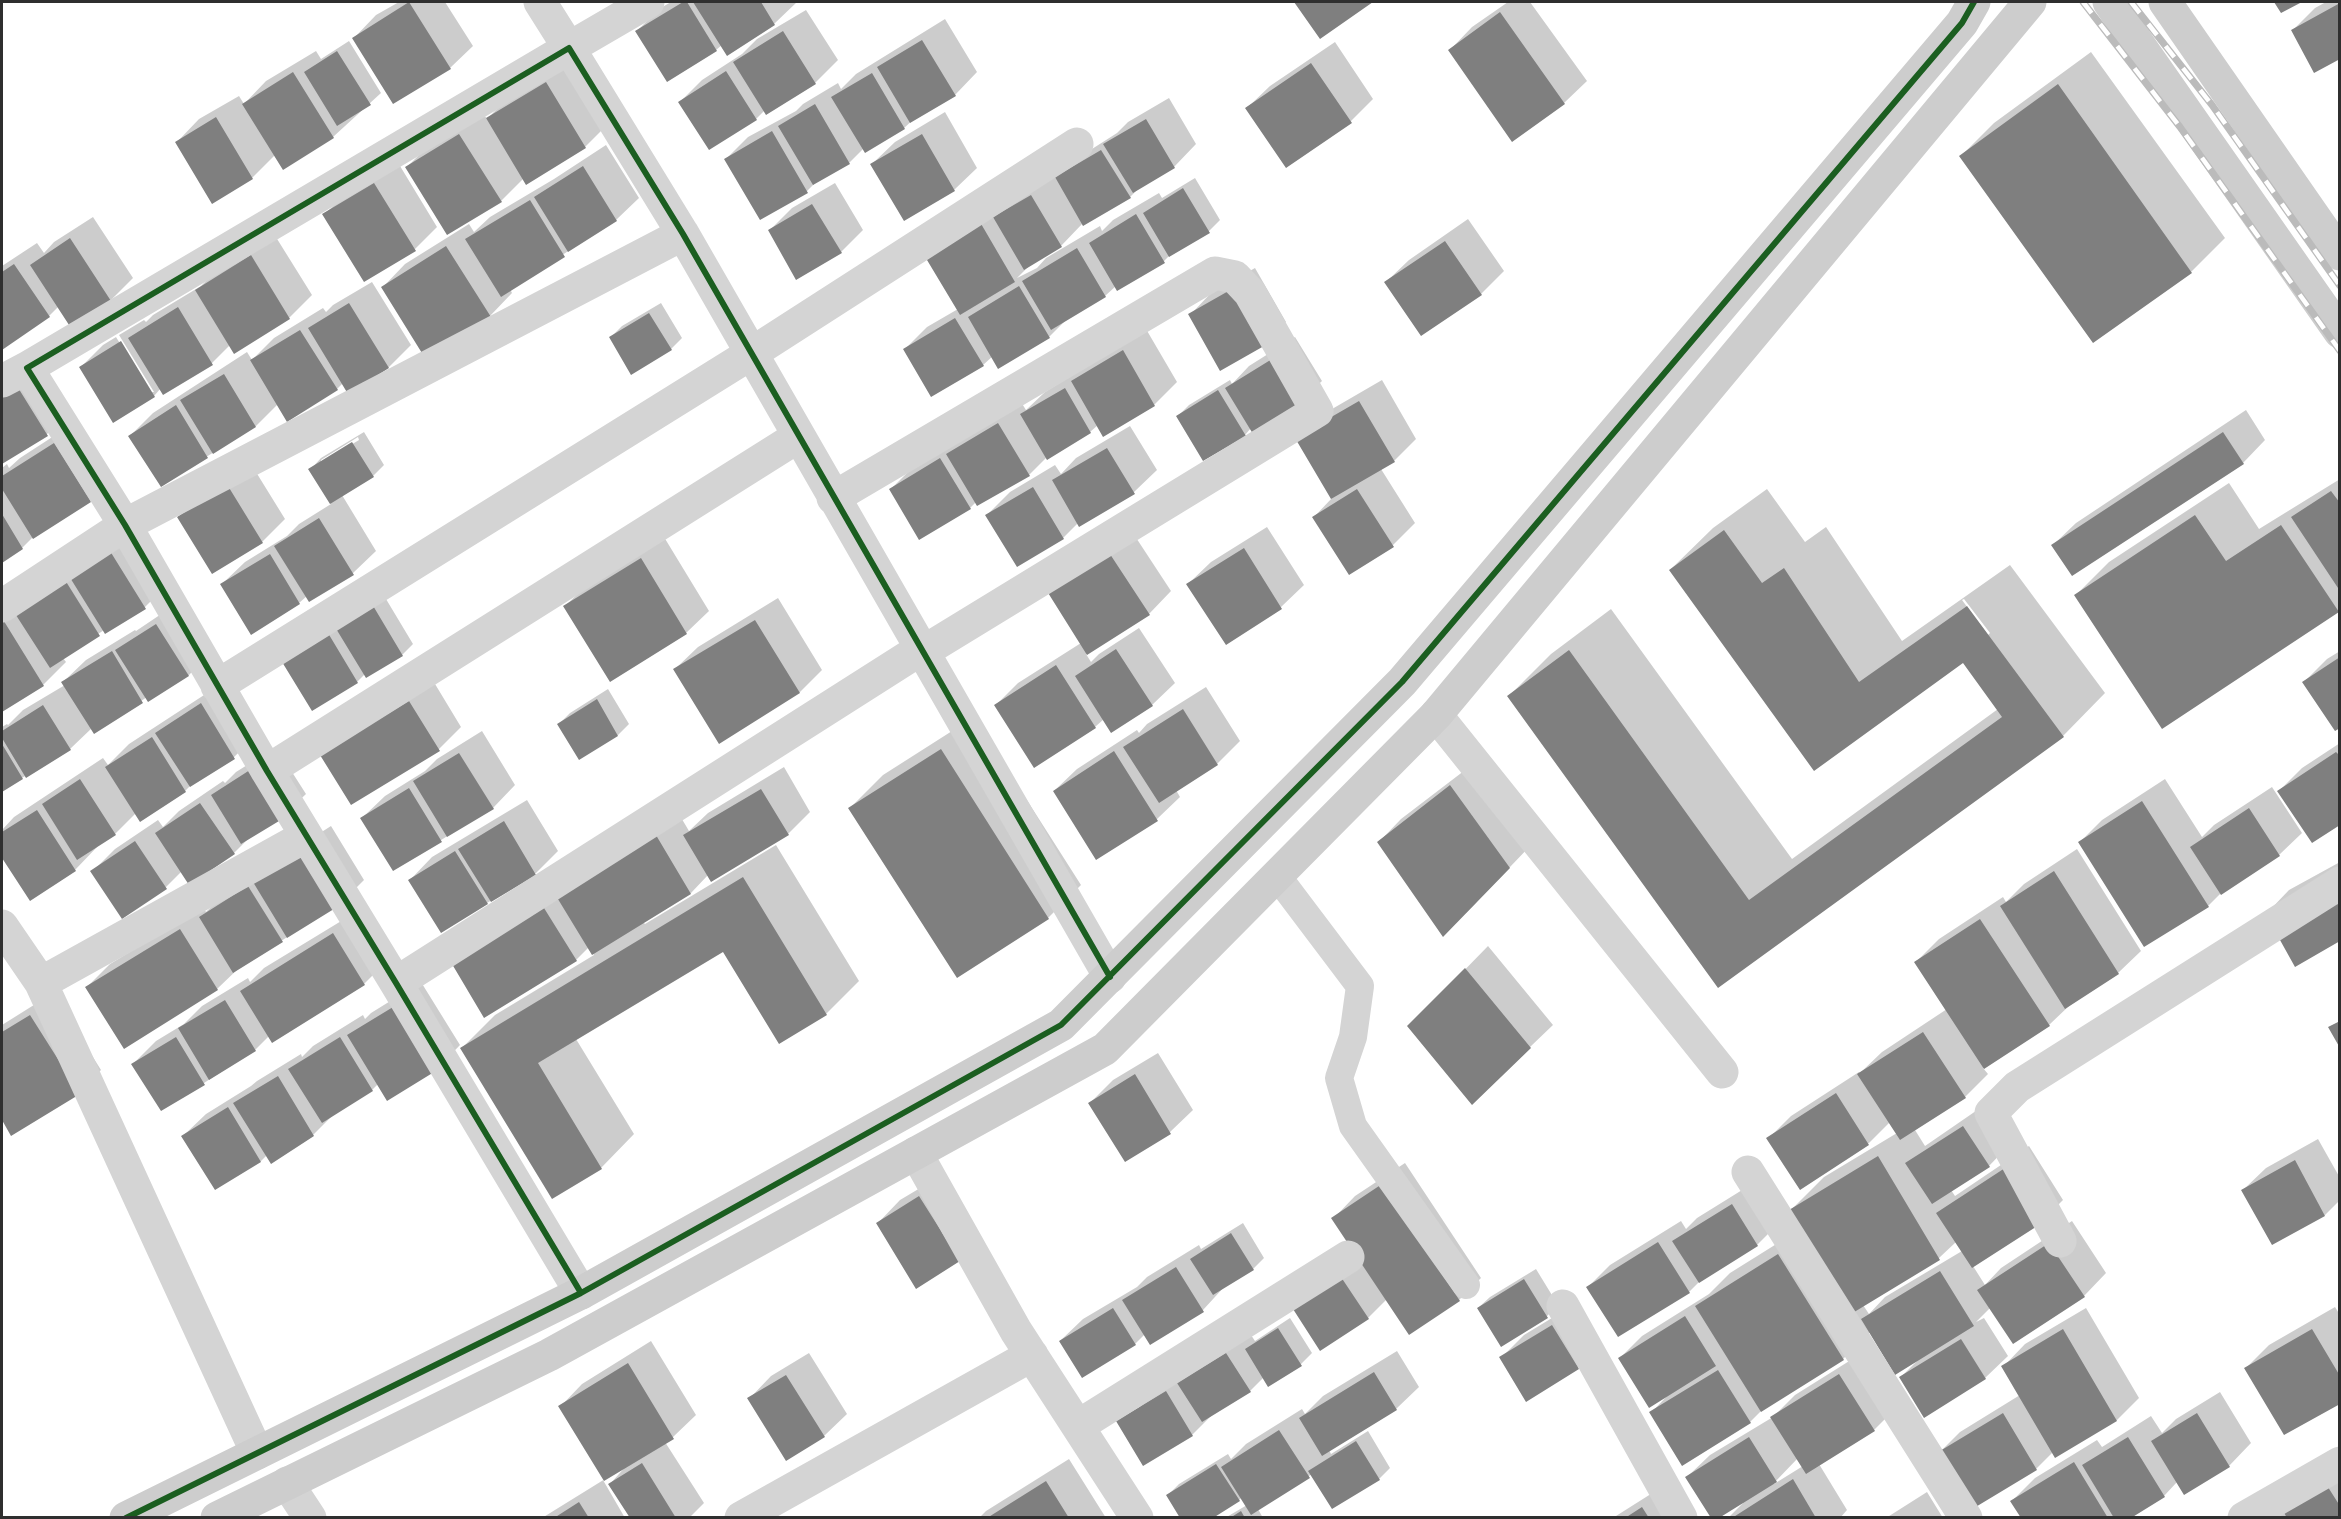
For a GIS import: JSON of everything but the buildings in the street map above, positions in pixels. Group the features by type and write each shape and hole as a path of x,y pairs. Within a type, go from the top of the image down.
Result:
{"street":[{"path":"540,2 683,234 1110,977"},
{"path":"581,1293 267,771 125,525 14,374 648,2"},
{"path":"126,1518 581,1293 1061,1025 1402,682 1962,23 1974,2"},
{"path":"217,1518 549,1355 1105,1049 1436,715 2030,2"},
{"path":"2109,2 2340,333"},
{"path":"2165,2 2340,254"},
{"path":"217,686 752,353 1077,144"},
{"path":"2,606 125,525 683,234"},
{"path":"396,983 921,649 926,650 1317,411 1250,293 1235,278 1215,273 833,498"},
{"path":"267,771 799,436"},
{"path":"1436,715 1722,1072"},
{"path":"41,983 306,836"},
{"path":"2060,1241 1992,1113 2017,1087 2340,883"},
{"path":"2,926 41,983 257,1453"},
{"path":"916,1153 1032,1355 1137,1518"},
{"path":"1748,1172 1965,1518"},
{"path":"1078,1426 1348,1257"},
{"path":"1563,1306 1681,1518"},
{"path":"741,1518 1032,1355"},
{"path":"2244,1518 2340,1463"},
{"path":"288,1483 310,1518"}],"lane":[{"path":"1277,876 1360,986 1353,1037 1340,1078 1353,1126 1466,1285"}],"railway":[{"path":"2083,2 2180,127 2340,351"},
{"path":"2131,2 2212,105 2340,286"}],"cycle path":[{"path":"126,1518 581,1293 1061,1025 1402,682 1962,23 1974,2"},
{"path":"581,1293 267,771 125,525 27,368 569,48 683,234 1110,977"}]}
